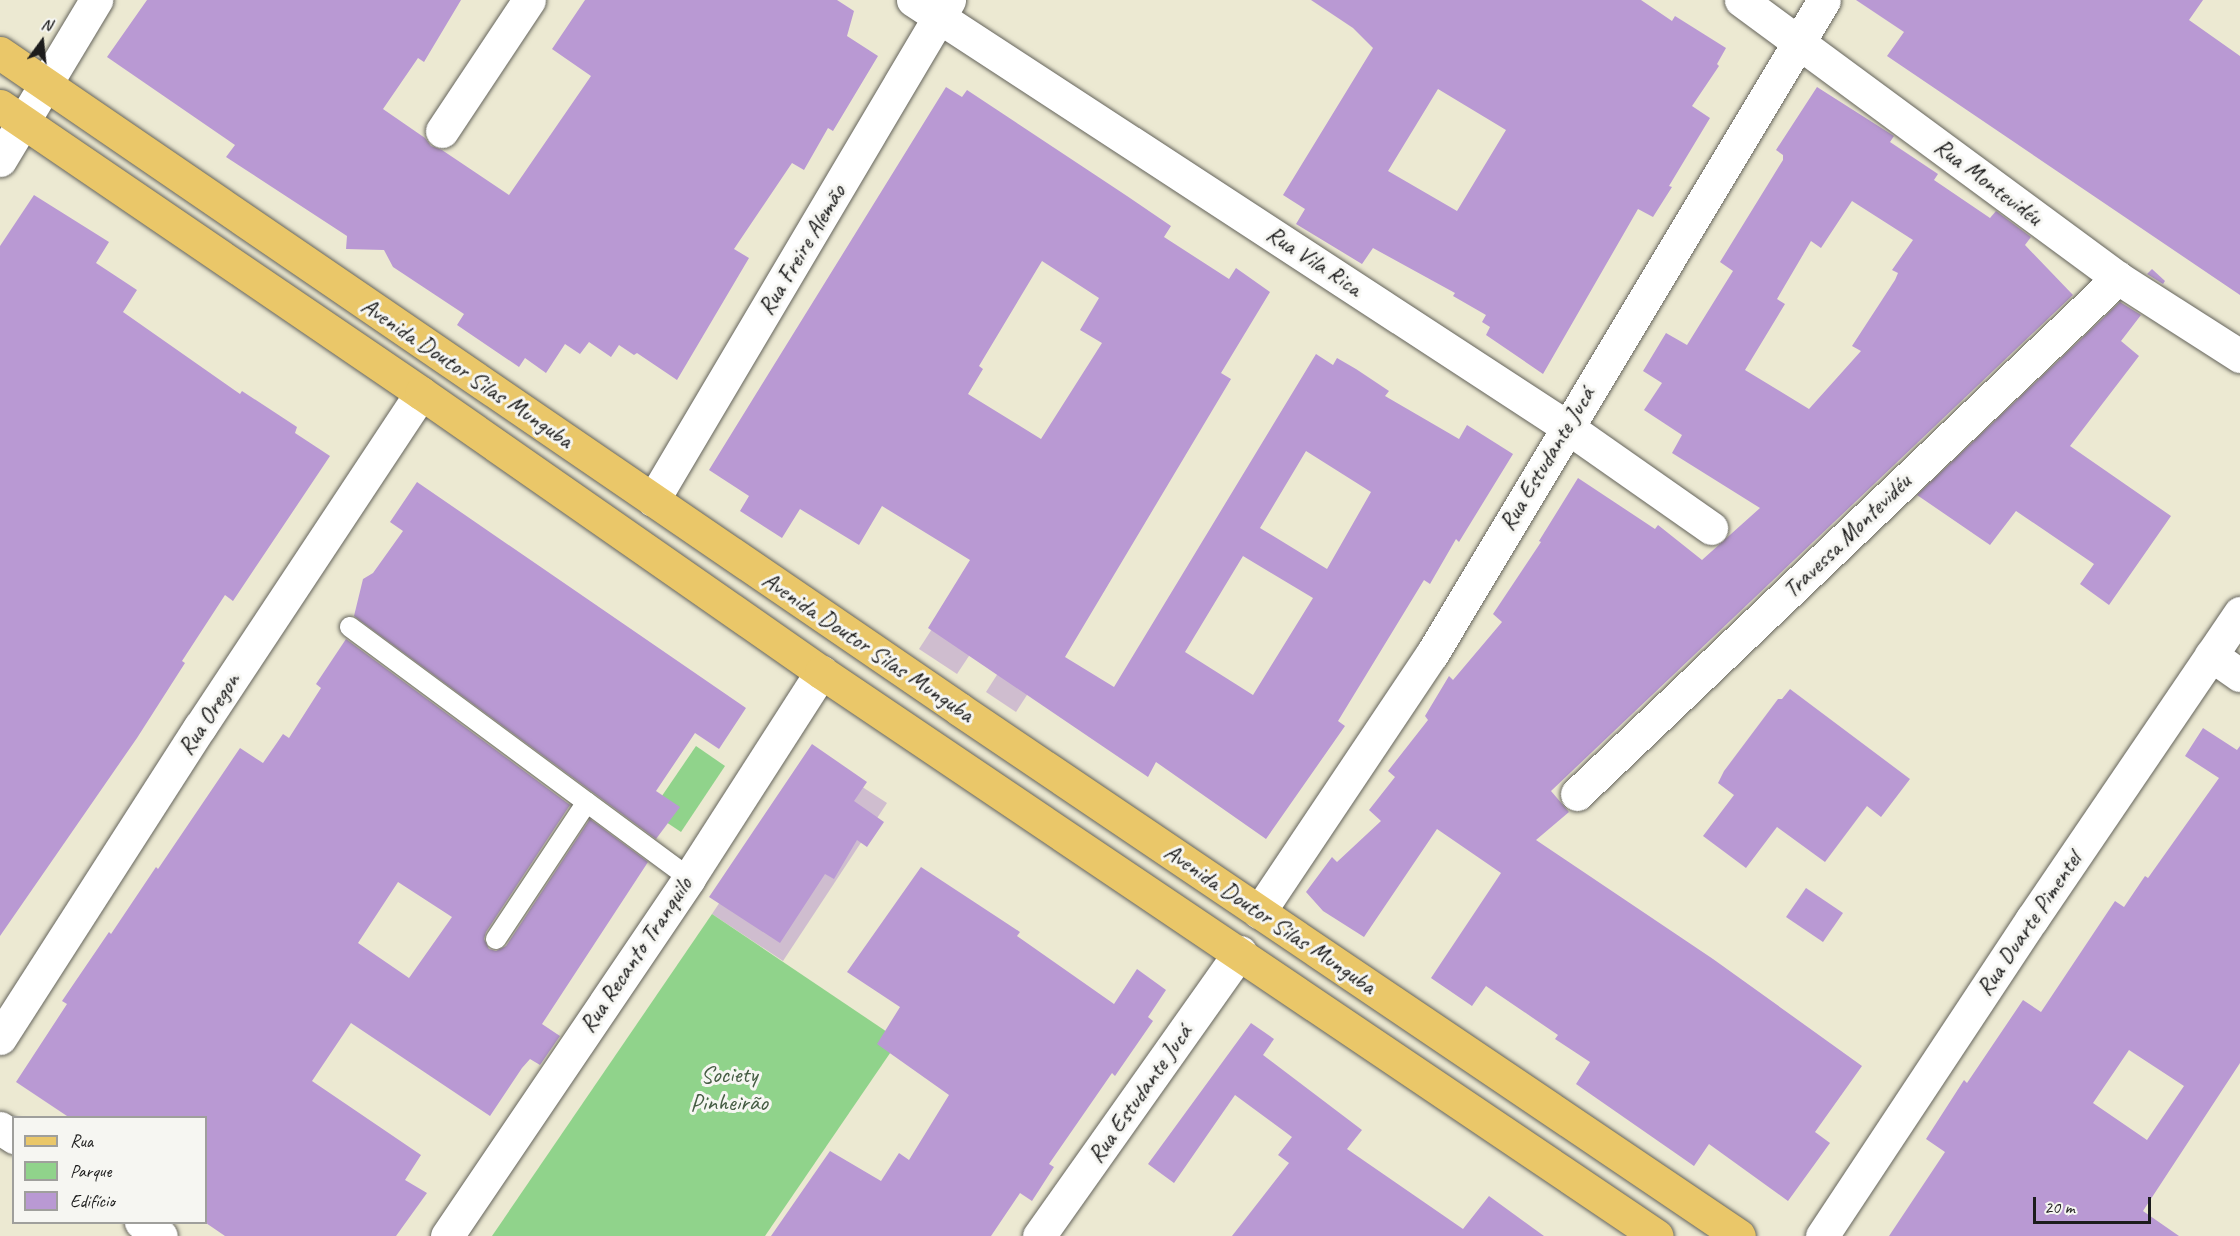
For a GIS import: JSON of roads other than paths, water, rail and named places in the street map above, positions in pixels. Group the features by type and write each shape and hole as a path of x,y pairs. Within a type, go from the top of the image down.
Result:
{"main road":[{"name":"Avenida Doutor Silas Munguba","path":"0,53 653,500 1739,1236"},
{"name":"Avenida Doutor Silas Munguba","path":"11,114 421,393 821,672 1240,952 1646,1233"}],"street":[{"path":"0,160 11,114 46,84 96,0"},
{"path":"442,131 529,0"},
{"name":"Rua Montevidéu","path":"1741,0 2118,278 2240,356"},
{"name":"Rua Estudante Jucá","path":"1260,912 1432,654 1797,40 1824,0"},
{"name":"Rua Vila Rica","path":"934,6 1567,427 1711,528"},
{"name":"Rua Freire Alemão","path":"653,500 934,6"},
{"name":"Travessa Montevidéu","path":"1577,794 2118,278"},
{"name":"Rua Oregon","path":"0,1038 200,727 421,393"},
{"name":"Rua Duarte Pimentel","path":"1822,1236 2240,613"},
{"path":"2211,655 2240,675"},
{"name":"Rua Recanto Tranquilo","path":"447,1236 689,878 821,672"},
{"name":"Rua Estudante Jucá","path":"1039,1236 1240,952"},
{"path":"144,1224 161,1236"}],"lane":[{"path":"350,627 689,878"},
{"path":"496,939 587,802"}],"park label":[{"name":"Society Pinheirão","path":"729,1089"}]}
